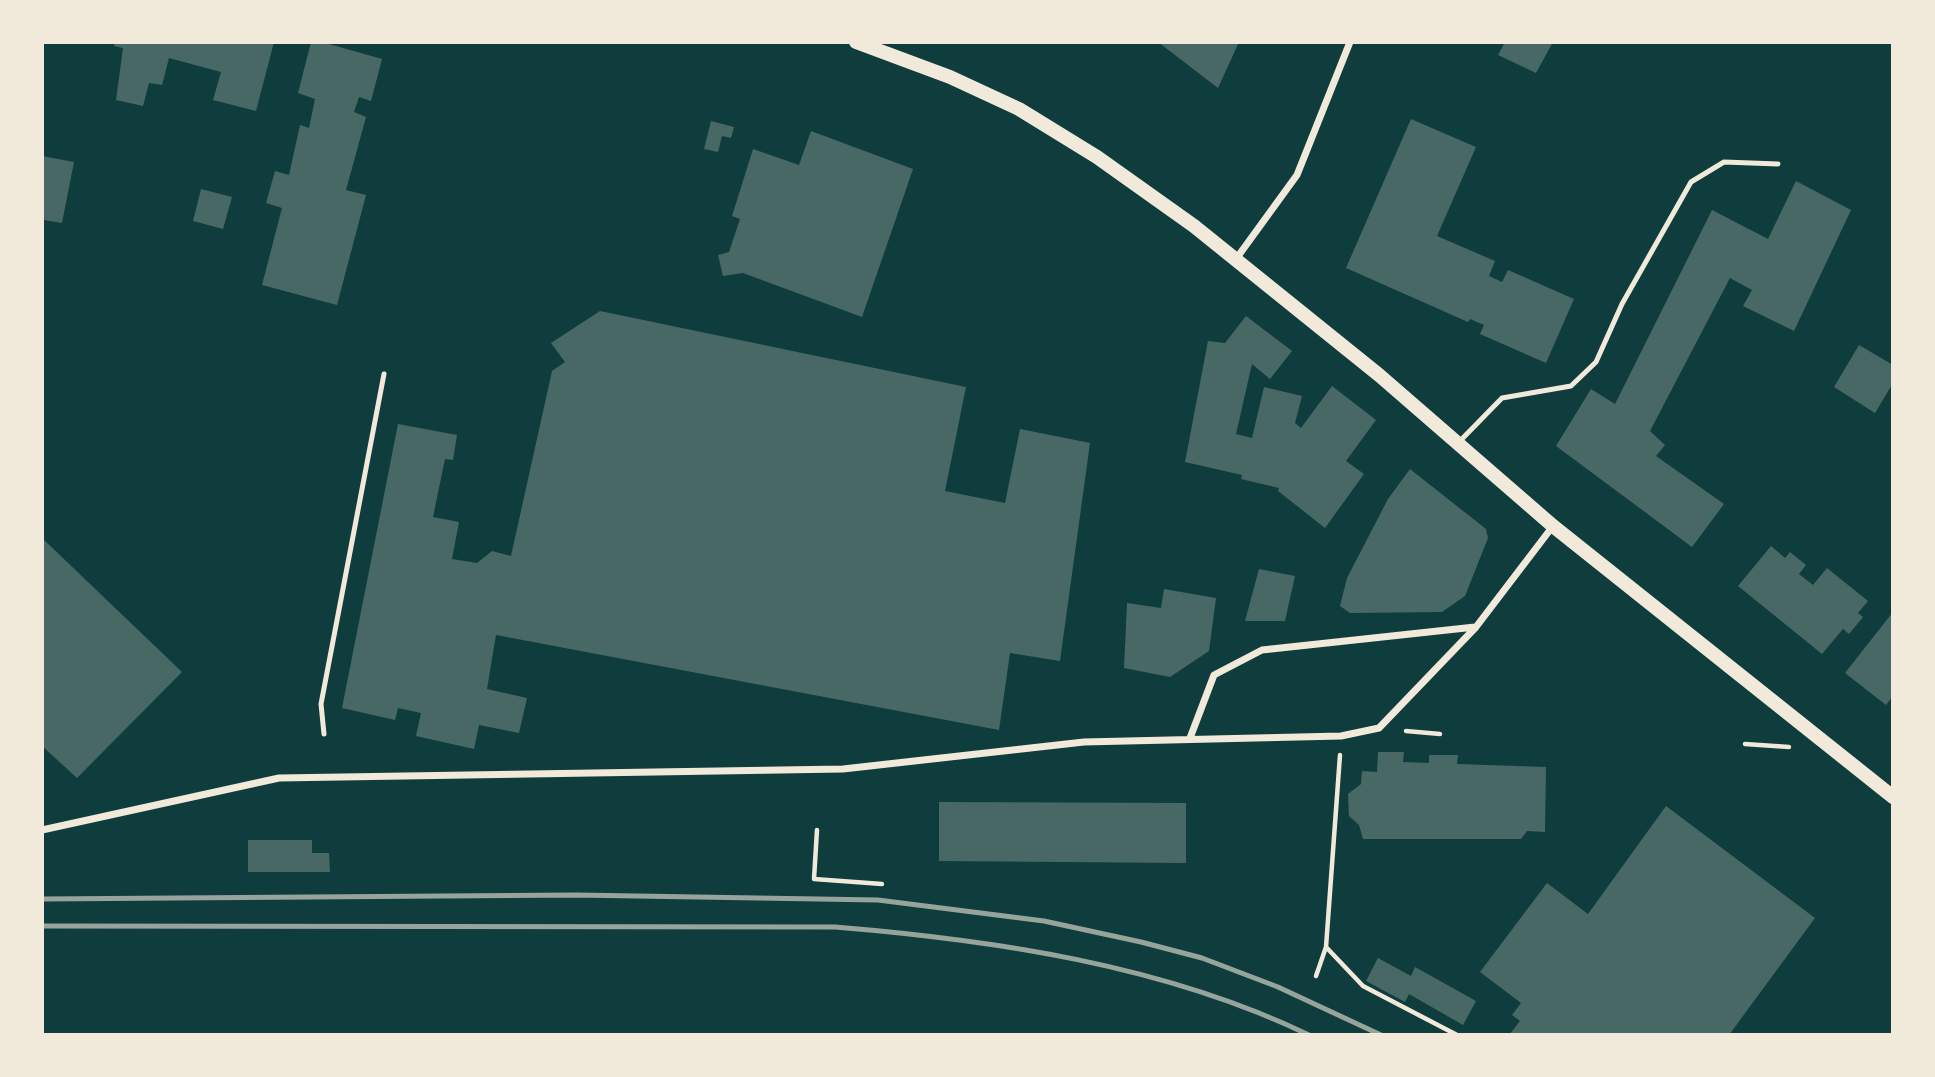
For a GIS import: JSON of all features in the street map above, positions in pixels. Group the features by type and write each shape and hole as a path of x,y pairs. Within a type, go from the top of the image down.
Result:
{"main road":[{"path":"856,42 950,76 1019,109 1097,157 1236,259 1458,443 1553,526 1893,797"}],"street":[{"path":"1236,259 1297,175 1349,42"},
{"path":"42,830 279,778 843,769 1084,742 1341,736 1379,728 1476,627 1553,526"},
{"path":"1190,738 1214,675 1262,650 1476,627"}],"lane":[{"path":"1458,443 1502,398 1571,386 1596,362 1622,304 1691,182 1724,162 1777,164"},
{"path":"324,734 321,705 384,374"}],"path":[{"path":"1379,728 1440,734"},
{"path":"1315,976 1326,947 1341,736"},
{"path":"817,830 814,879 882,884"},
{"path":"1326,947 1363,986 1457,1035"}],"building":[{"path":"115,42 274,42 256,111 213,100 221,72 169,58 162,85 149,83 143,106 116,100 123,48 114,46"},
{"path":"311,42 322,42 382,59 371,101 359,97 354,112 366,117 346,190 366,195 337,305 262,285 282,208 266,203 275,171 289,175 300,125 309,128 315,99 298,93"},
{"path":"1158,42 1239,42 1218,88"},
{"path":"1505,42 1553,42 1536,73 1498,55"},
{"path":"1411,119 1476,147 1437,236 1495,261 1489,276 1502,282 1508,270 1574,299 1546,363 1480,334 1484,325 1470,319 1468,322 1346,268"},
{"path":"711,121 734,127 731,138 722,136 718,152 704,149"},
{"path":"811,131 913,169 862,317 743,273 723,276 718,255 729,252 740,219 732,216 753,149 799,165"},
{"path":"42,156 74,162 62,223 44,220 43,226"},
{"path":"1796,181 1851,210 1794,331 1743,306 1752,290 1730,278 1650,431 1665,445 1656,456 1724,504 1692,547 1556,446 1591,389 1615,404 1712,210 1768,239"},
{"path":"201,189 232,197 223,229 193,221"},
{"path":"600,311 966,387 945,491 1005,503 1020,429 1090,443 1060,661 1010,653 999,730 496,635 487,689 527,698 519,733 479,725 474,749 416,736 421,713 398,708 395,720 342,708 398,424 457,435 453,460 445,459 433,517 459,522 452,559 477,563 492,551 511,556 552,371 565,362 551,343"},
{"path":"1246,316 1292,351 1270,379 1252,364 1236,434 1252,438 1264,387 1302,396 1295,423 1301,428 1332,386 1376,420 1346,461 1364,474 1325,528 1278,491 1279,488 1241,479 1242,475 1185,462 1208,341 1225,343"},
{"path":"1859,345 1893,365 1893,383 1875,413 1834,387"},
{"path":"1410,469 1486,529 1488,538 1465,596 1442,612 1350,613 1340,606 1347,578 1388,499"},
{"path":"42,538 182,672 77,778 42,746"},
{"path":"1771,546 1785,558 1790,552 1806,565 1799,574 1813,585 1827,568 1868,601 1858,613 1863,617 1849,634 1843,629 1822,654 1738,586"},
{"path":"1259,569 1295,576 1285,621 1245,621"},
{"path":"1164,589 1216,598 1209,651 1170,677 1124,668 1127,603 1161,608"},
{"path":"1893,612 1893,696 1886,705 1845,673"},
{"path":"1378,752 1404,752 1403,762 1429,763 1429,755 1458,755 1457,764 1546,767 1545,832 1527,831 1521,839 1363,839 1359,825 1349,816 1348,794 1361,784 1362,771 1377,772"},
{"path":"939,802 1186,803 1186,863 939,861"},
{"path":"1666,806 1815,918 1729,1035 1509,1035 1520,1021 1512,1015 1521,1003 1480,972 1547,883 1588,914"},
{"path":"248,840 312,840 312,853 329,853 330,872 248,872"},
{"path":"1378,958 1411,976 1415,967 1476,1001 1463,1025 1409,994 1405,1002 1366,981"}],"railway":[{"path":"42,899 576,895 878,900 1044,921 1202,958 1278,987 1381,1035"},
{"path":"42,926 835,927 1017,948 1137,973 1196,990 1309,1035"}]}
